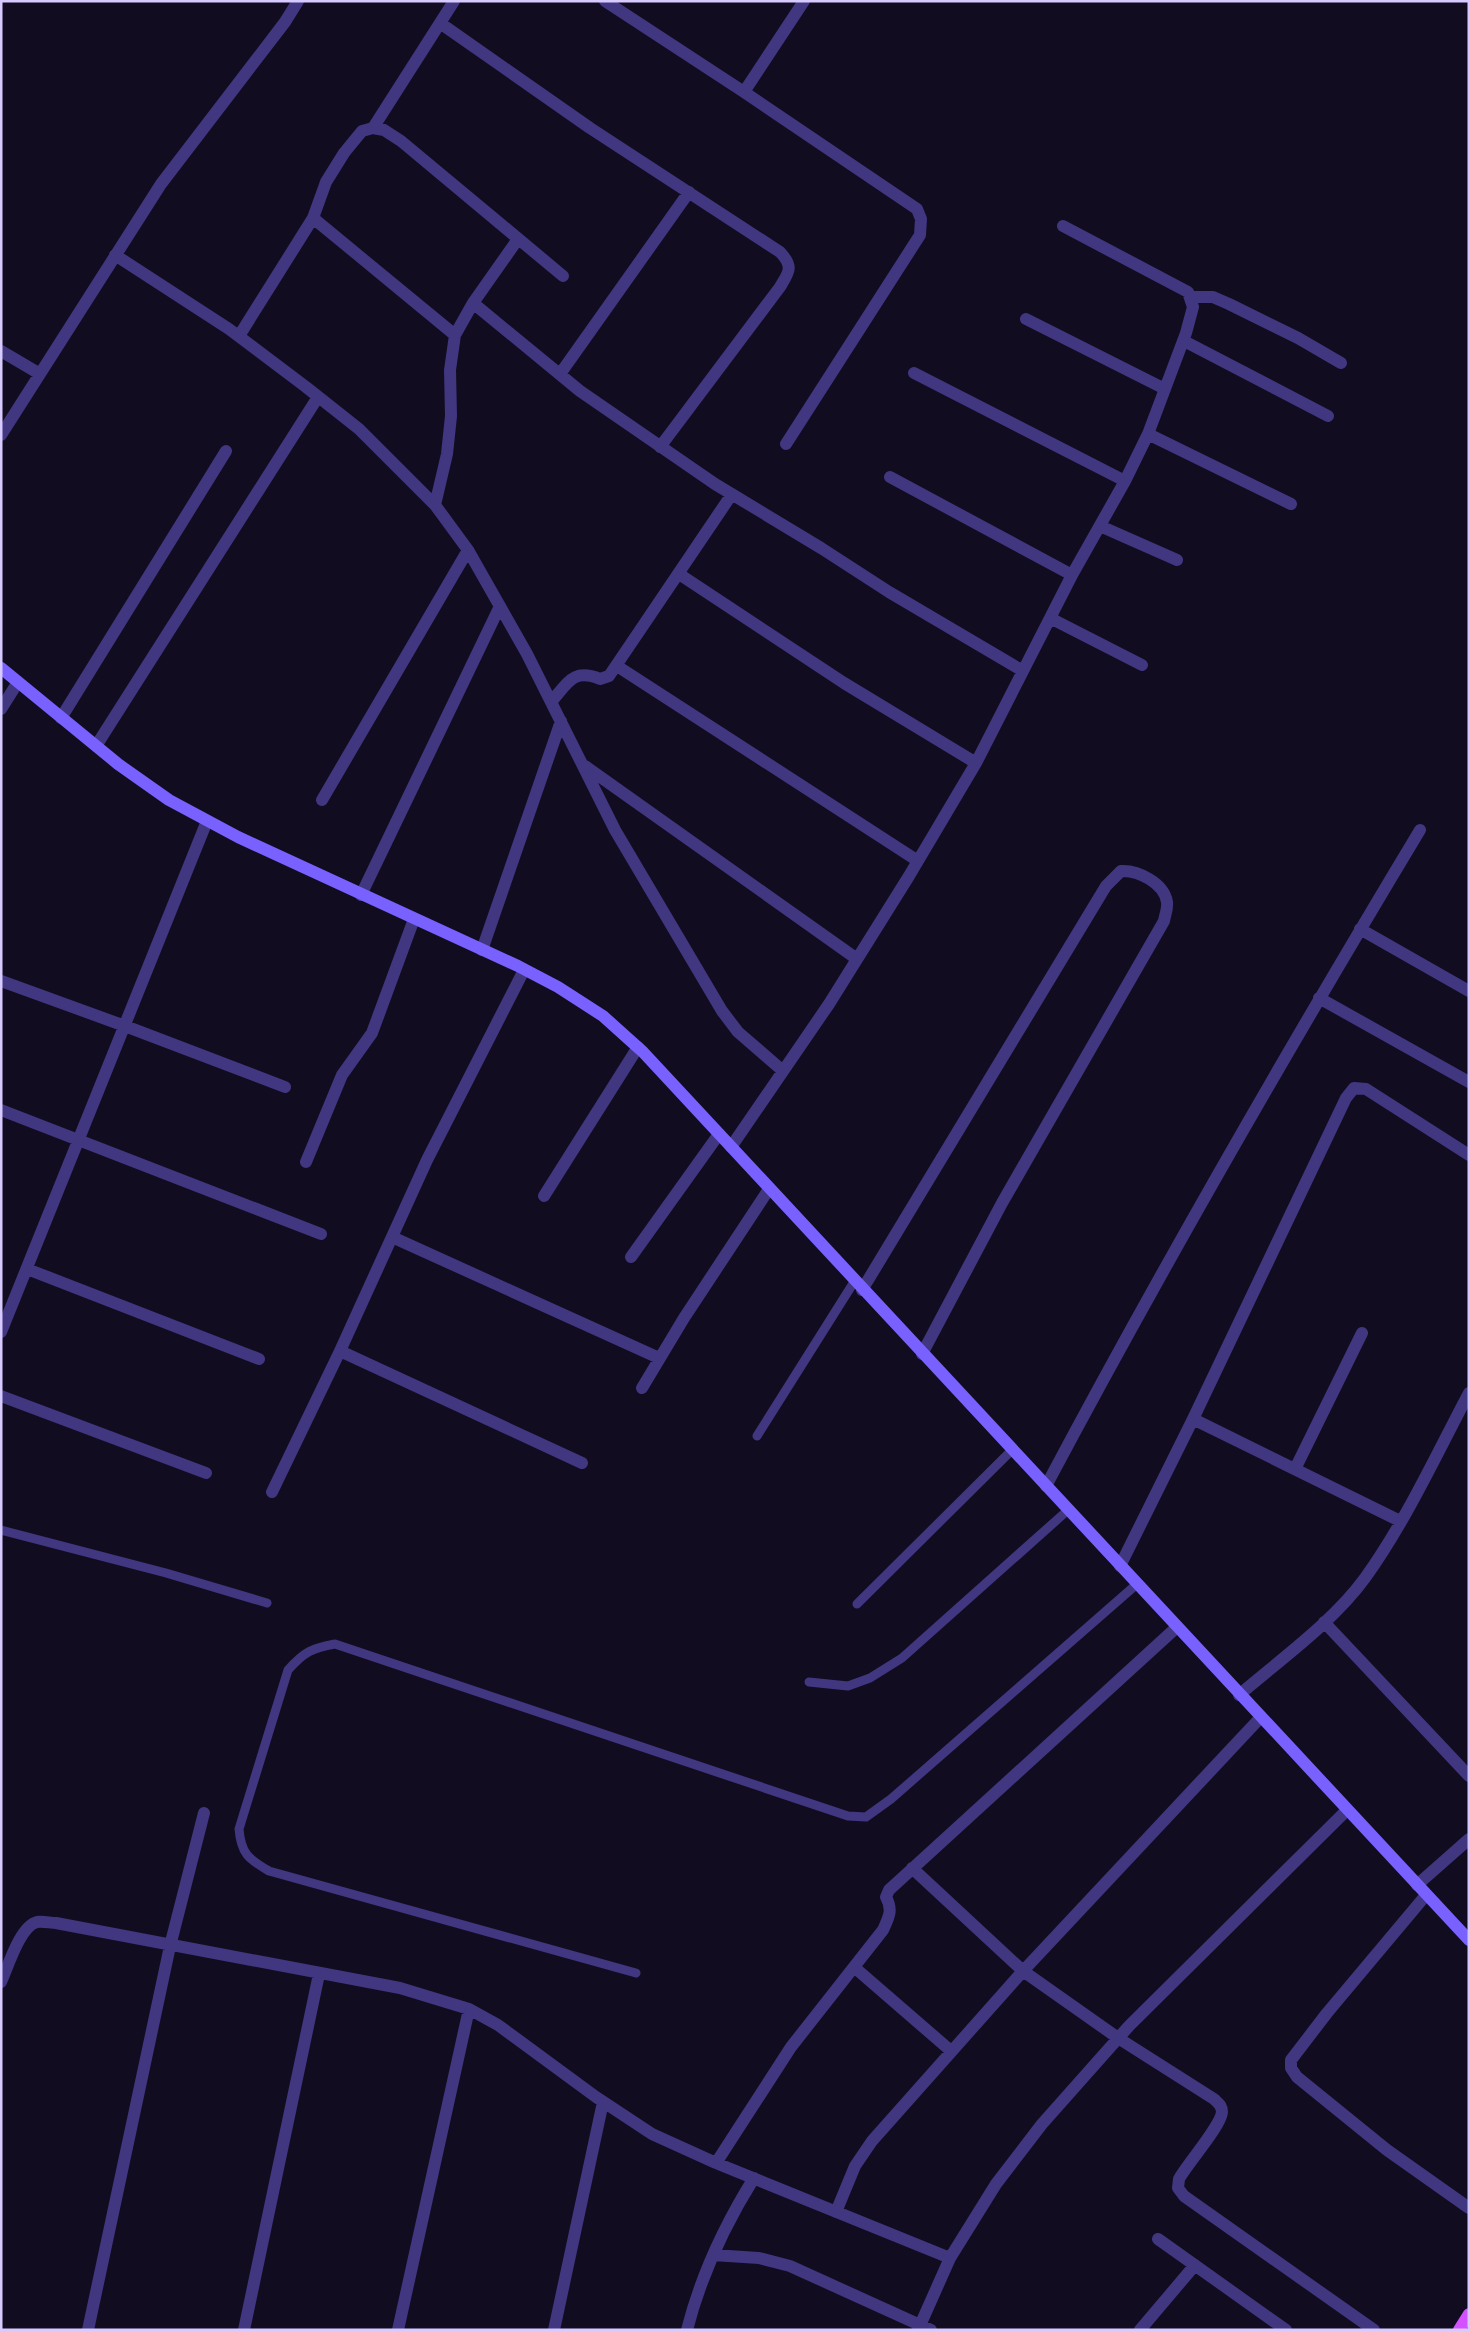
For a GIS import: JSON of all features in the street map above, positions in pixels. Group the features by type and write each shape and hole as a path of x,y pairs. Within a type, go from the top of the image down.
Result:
{"main road":[{"path":"1459,2330 1469,2314"}],"street":[{"path":"1,435 161,184 285,22 298,1"},
{"path":"373,128 454,1"},
{"path":"604,1 744,92 917,209 921,219 920,235 786,444"},
{"path":"744,92 804,1"},
{"path":"440,22 590,128 780,252 788,261 789,272 780,287 660,447"},
{"path":"239,336 313,218 326,182 344,153 362,132 373,128 384,130 400,142 563,276"},
{"path":"560,374 689,192"},
{"path":"313,218 455,335"},
{"path":"731,1147 857,959 976,763 1072,575 1125,482 1148,434 1184,340 1194,307 1191,297 1182,288 1063,226"},
{"path":"435,505 447,454 451,416 450,370 455,335 473,303 518,239"},
{"path":"115,255 239,336 359,429 435,505 468,550 500,606 616,830 722,1011 738,1032 783,1071"},
{"path":"1191,297 1213,297 1229,304 1298,338 1341,363"},
{"path":"473,303 560,374 660,447 889,592 1023,670"},
{"path":"1026,319 1165,388"},
{"path":"1184,340 1328,416"},
{"path":"1,351 40,374"},
{"path":"914,373 1125,482"},
{"path":"96,746 318,397"},
{"path":"1148,434 1291,504"},
{"path":"61,718 226,451"},
{"path":"890,477 1072,575"},
{"path":"551,702 579,674 587,674 600,679 609,676 732,494"},
{"path":"1100,526 1177,560"},
{"path":"322,800 468,550"},
{"path":"679,574 844,684 976,763"},
{"path":"361,895 500,606"},
{"path":"1050,618 1142,665"},
{"path":"617,666 918,861"},
{"path":"1,668 96,746 169,800 207,821 361,895 524,970 558,987 603,1016 638,1047 858,1286 1469,1940"},
{"path":"1,709 18,682"},
{"path":"482,950 561,721"},
{"path":"583,765 857,959"},
{"path":"1,1332 207,821"},
{"path":"1046,1486 1122,1342 1319,998 1420,830"},
{"path":"858,1286 1106,886 1121,871 1132,871 1145,876 1159,888 1167,899 1168,906 1164,921 1002,1204 922,1354"},
{"path":"306,1162 342,1074 372,1032 414,919"},
{"path":"1360,929 1469,991"},
{"path":"272,1492 340,1351 427,1160 524,970"},
{"path":"1,981 285,1087"},
{"path":"1319,998 1469,1082"},
{"path":"544,1196 638,1047"},
{"path":"1120,1566 1194,1419 1346,1098 1354,1088 1366,1089 1469,1155"},
{"path":"1,1110 321,1234"},
{"path":"631,1256 719,1134"},
{"path":"642,1388 659,1358 769,1189"},
{"path":"392,1237 659,1358"},
{"path":"27,1269 259,1359"},
{"path":"1295,1469 1362,1333"},
{"path":"340,1351 582,1463"},
{"path":"1240,1695 1324,1622 1364,1579 1400,1521 1469,1393"},
{"path":"1,1396 206,1473"},
{"path":"1194,1419 1400,1521"},
{"path":"1324,1622 1469,1776"},
{"path":"716,2163 791,2047 883,1930 890,1914 891,1906 886,1897 889,1890 1177,1627"},
{"path":"836,2212 855,2166 872,2141 1023,1971 1261,1717"},
{"path":"713,2255 759,2258 790,2266 923,2328 950,2258 996,2184 1036,2131 1118,2038 1348,1810"},
{"path":"88,2330 170,1946 204,1813"},
{"path":"1417,1884 1469,1839"},
{"path":"912,1868 1023,1971 1118,2038 1214,2099 1221,2106 1222,2114 1179,2179 1178,2188 1184,2196 1374,2330"},
{"path":"1426,1895 1327,2013 1291,2060 1291,2068 1297,2077 1387,2150 1469,2208"},
{"path":"1,1982 22,1936 28,1927 37,1922 56,1923 400,1988 469,2009 498,2025 603,2102 652,2134 716,2163 950,2258"},
{"path":"854,1967 951,2051"},
{"path":"244,2330 319,1974"},
{"path":"398,2330 469,2009"},
{"path":"554,2330 603,2102"},
{"path":"687,2330 695,2298 720,2237 754,2178"},
{"path":"1158,2239 1281,2328"},
{"path":"1140,2330 1195,2265"}],"lane":[{"path":"757,1436 858,1286"},
{"path":"857,1604 1012,1450"},
{"path":"808,1682 848,1686 870,1678 902,1658 1068,1510"},
{"path":"1,1530 267,1602"},
{"path":"636,1973 268,1871 249,1860 240,1843 239,1829 288,1670 302,1654 316,1647 335,1644 848,1816 866,1818 891,1799 1137,1584"}]}
